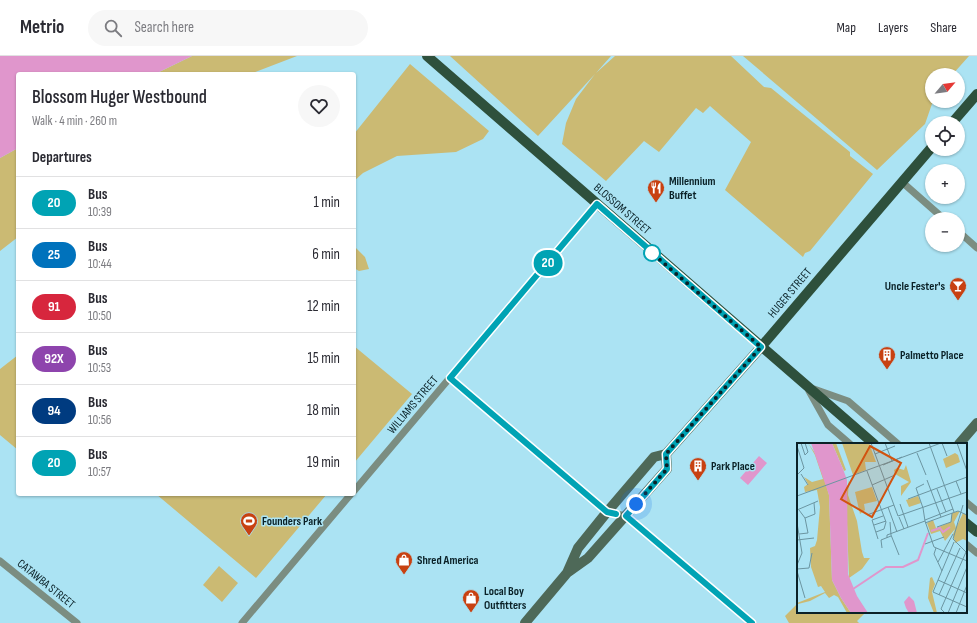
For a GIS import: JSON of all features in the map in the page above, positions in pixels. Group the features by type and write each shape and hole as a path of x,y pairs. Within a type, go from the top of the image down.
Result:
{"main road":[{"name":"BLOSSOM STREET","path":"428,56 873,443"},
{"path":"958,116 977,94"},
{"name":"HUGER STREET","path":"567,573 578,548 607,512 654,458 666,454 761,347 925,155"},
{"path":"960,443 977,423"},
{"name":"HUGER STREET","path":"525,623 567,573 588,558 667,469 666,454"},
{"path":"967,524 977,532"}],"street":[{"path":"902,182 936,212"},
{"name":"WILLIAMS STREET","path":"356,489 597,204"},
{"path":"965,237 977,248"},
{"path":"450,378 607,512 626,516 752,623"},
{"path":"807,387 828,426 849,443"},
{"path":"807,387 848,401 897,443"},
{"path":"242,623 349,496"},
{"path":"967,503 977,511"},
{"path":"967,545 977,553"},
{"name":"CATAWBA STREET","path":"0,562 77,623"}],"shaded area":[{"path":"0,56 192,56 159,72 16,72 16,149 0,158"},
{"path":"192,56 297,56 255,72 159,72"},
{"path":"450,56 611,56 596,73 615,56 731,56 764,87 771,88 850,152 850,156 873,174 810,251 805,253 803,257 725,190 751,142 710,106 703,113 696,108 659,152 644,141 606,181 562,144 566,123 576,99 595,74 538,136"},
{"path":"743,56 969,56 958,68 925,68 925,108 931,108 928,116 925,116 925,124 877,170"},
{"path":"410,64 489,131 483,139 456,152 397,156 363,173 356,179 356,132"},
{"path":"16,149 16,239 0,251 0,158"},
{"path":"356,248 365,257 369,269 359,271 356,269"},
{"path":"356,348 412,394 356,461"},
{"path":"16,357 16,448 0,435 0,369"},
{"path":"759,456 767,463 748,485 740,478"},
{"name":"Founders Park","path":"158,496 325,496 256,578"},
{"path":"219,566 238,583 222,602 203,585"},
{"path":"797,604 797,613 865,613 857,621 859,623 789,623 785,616"}],"bus line":[{"name":"20","path":"616,514 607,512 450,378 597,204 761,347 666,454 667,469 626,516 752,623"}],"place":[{"name":"Millennium Buffet","path":"656,203"},
{"name":"Uncle Fester's","path":"958,301"},
{"name":"Palmetto Place","path":"887,370"},
{"name":"Park Place","path":"698,481"},
{"name":"Founders Park","path":"249,536"},
{"name":"Shred America","path":"404,575"},
{"name":"Local Boy Outfitters","path":"471,613"}],"route":[{"path":"636,504 667,469 666,454 761,347 652,253"}]}
